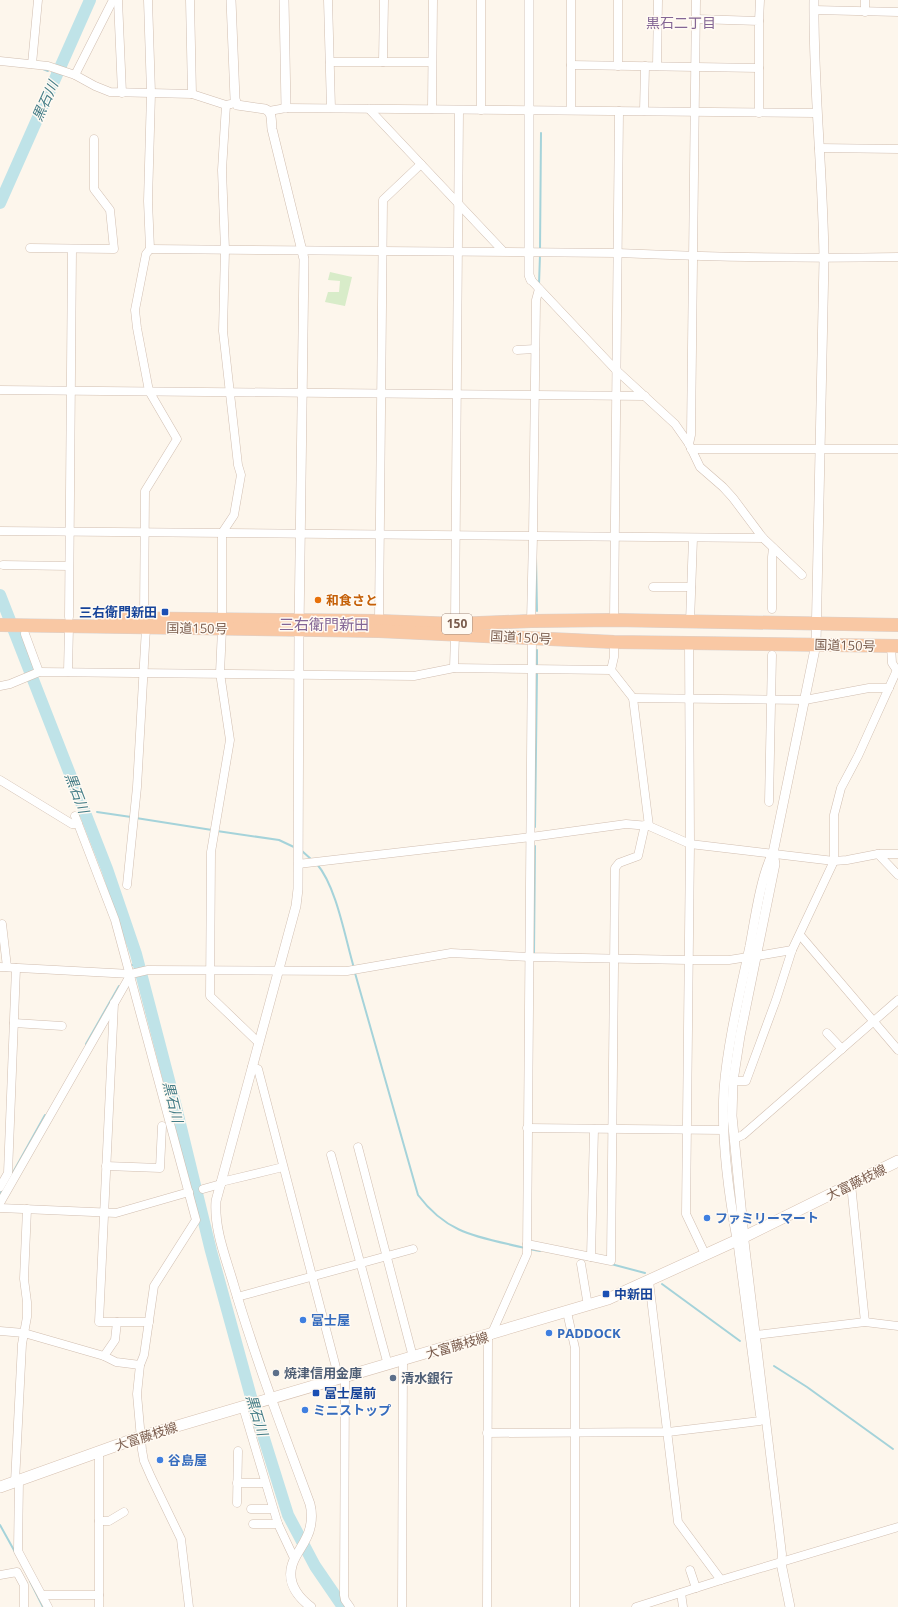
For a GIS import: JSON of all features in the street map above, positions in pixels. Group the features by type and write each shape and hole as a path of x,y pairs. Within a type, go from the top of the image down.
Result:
{"highway":[{"name":"国道150号","path":"299,624 379,620 532,638 614,642 894,646"},
{"name":"国道150号","path":"0,622 20,625 69,622 145,622 299,624 455,629 531,621 614,620 898,625"}],"main road":[{"name":"大富藤枝線","path":"0,1487 140,1437 608,1300 741,1238 898,1161"}],"street":[{"path":"32,64 38,0"},
{"path":"76,75 113,0"},
{"path":"118,0 122,93"},
{"path":"127,885 134,818 144,673 145,491 178,440 149,390 135,310 146,254 150,249 148,201 151,93 148,0"},
{"path":"190,0 192,94"},
{"path":"231,0 236,102 240,106 269,111 286,108 331,108 816,113"},
{"path":"284,0 286,108"},
{"path":"328,0 331,108"},
{"path":"384,0 384,62"},
{"path":"432,0 432,109"},
{"path":"481,0 481,110"},
{"path":"529,0 528,110 536,252 529,276 539,289 615,369 676,424 690,446 700,467 723,487 763,538 802,575"},
{"path":"571,0 571,110"},
{"path":"618,0 618,66"},
{"path":"657,66 658,0"},
{"path":"690,446 696,112 696,0"},
{"path":"759,113 760,0"},
{"path":"781,1562 782,1554 756,1334 741,1238 725,1151 724,1089 727,1061 748,957 768,863 773,853 816,644 824,259 816,113 814,0"},
{"path":"866,0 866,12"},
{"path":"814,10 898,12"},
{"path":"696,19 759,21"},
{"path":"0,61 48,66 76,75 95,86 110,92 192,94 226,105 236,102"},
{"path":"330,62 432,62"},
{"path":"571,66 696,66 759,68"},
{"path":"644,112 645,66"},
{"path":"226,105 222,170 225,250 223,331 229,392 238,454 238,465 241,475 234,515 222,533 222,623 220,673 230,740 211,852 210,996 259,1043"},
{"path":"369,109 503,251"},
{"path":"454,668 459,110"},
{"path":"269,111 271,115 272,129 304,258 299,624 298,889 296,906 216,1201 215,1214 219,1235 268,1400 310,1504 312,1515 310,1529 306,1540 294,1558 291,1570 292,1583 295,1592 301,1600 311,1607"},
{"path":"614,620 615,369 619,111"},
{"path":"30,248 114,248 110,210 94,189 94,139"},
{"path":"819,148 898,149"},
{"path":"379,620 383,200 421,164"},
{"path":"68,672 72,248"},
{"path":"150,249 618,252 694,256 824,259 898,257"},
{"path":"531,621 536,300 539,289"},
{"path":"517,350 535,349"},
{"path":"0,390 149,390 457,395 535,394 645,396"},
{"path":"690,446 898,449"},
{"path":"0,531 763,538"},
{"path":"690,622 693,538"},
{"path":"772,609 773,548"},
{"path":"3,565 69,566"},
{"path":"653,587 691,587"},
{"path":"20,625 39,672"},
{"path":"487,1607 487,1433 489,1335 527,1254 527,1128 535,669 532,638"},
{"path":"611,670 614,657 614,642"},
{"path":"689,643 690,844 686,1214 705,1254"},
{"path":"733,1082 746,1081 776,1000 792,950 834,861 834,815 841,788 897,671 892,663 894,646"},
{"path":"769,802 772,655"},
{"path":"0,686 39,672 414,676 454,668 611,670"},
{"path":"527,1246 611,1261 615,868 618,863 638,856 647,825 633,698 611,670"},
{"path":"633,698 805,700 869,688 889,688"},
{"path":"0,780 72,824 76,820 115,920 131,974 196,1220 154,1286 144,1355 140,1365 137,1394 140,1437 144,1461 181,1539 189,1607"},
{"path":"298,864 531,837 626,824 647,825 690,844 834,861 878,854 898,854"},
{"path":"773,853 775,864 740,1036 733,1082 732,1116 741,1238 760,1421 770,1503 790,1607"},
{"path":"878,854 898,875"},
{"path":"2,924 3,967 131,974 148,970 278,972 354,971 451,953 613,959 729,960 748,957"},
{"path":"800,935 898,1050"},
{"path":"757,956 792,950"},
{"path":"0,1187 8,1173 16,968"},
{"path":"0,1203 131,974"},
{"path":"734,1139 743,1135 898,1000"},
{"path":"114,1003 99,1322 149,1322"},
{"path":"14,1023 62,1026"},
{"path":"827,1033 842,1049"},
{"path":"252,1068 258,1069 312,1277 342,1378 344,1595 345,1600 350,1607"},
{"path":"106,1166 160,1168 162,1126"},
{"path":"527,1128 724,1130"},
{"path":"591,1257 594,1129"},
{"path":"358,1147 387,1256 408,1359 402,1607"},
{"path":"331,1154 388,1365"},
{"path":"203,1189 221,1183 283,1168"},
{"path":"851,1184 865,1322"},
{"path":"0,1208 116,1213 189,1192"},
{"path":"27,1209 24,1278 27,1317 22,1344 17,1481 18,1551 48,1607"},
{"path":"237,1297 413,1249"},
{"path":"581,1264 588,1306"},
{"path":"649,1281 678,1522 721,1580"},
{"path":"567,1312 575,1348 575,1607"},
{"path":"104,1356 115,1340 117,1322"},
{"path":"756,1334 865,1322 898,1326"},
{"path":"0,1332 24,1333 104,1356 116,1362 140,1365"},
{"path":"245,1407 273,1509 278,1524 294,1558"},
{"path":"487,1433 668,1432 760,1421"},
{"path":"237,1503 238,1451"},
{"path":"99,1452 99,1607"},
{"path":"237,1483 265,1482"},
{"path":"251,1509 273,1509"},
{"path":"99,1521 109,1521 124,1512"},
{"path":"253,1524 278,1524"},
{"path":"636,1607 646,1606 721,1580 898,1527"},
{"path":"690,1570 696,1588"},
{"path":"0,1576 17,1572 24,1585 24,1607"},
{"path":"681,1593 683,1607"},
{"path":"42,1595 99,1595"}],"green space":[{"path":"330,272 352,277 345,306 325,302 328,292 339,292 340,281 328,280"}],"waterway":[{"name":"黒石川","path":"0,203 90,0"},
{"path":"43,69 48,71"},
{"name":"黒石川","path":"52,73 57,75"},
{"path":"540,250 541,133"},
{"path":"539,284 540,255"},
{"path":"536,558 537,611"},
{"name":"黒石川","path":"0,595 107,869 136,954 176,1107 211,1251 251,1397 288,1515 315,1566 343,1607"},
{"path":"537,650 537,668"},
{"path":"535,827 537,672"},
{"path":"97,812 131,817"},
{"name":"黒石川","path":"77,817 89,813"},
{"path":"136,818 212,830"},
{"path":"217,831 279,840 296,848"},
{"path":"534,953 535,846"},
{"path":"302,851 312,860"},
{"path":"317,864 330,886 340,914 354,968"},
{"name":"黒石川","path":"131,966 134,964 136,954"},
{"path":"355,973 418,1195 441,1219 453,1226 479,1237 525,1248"},
{"path":"86,1044 119,986"},
{"path":"11,1176 45,1115"},
{"path":"0,1194 3,1188"},
{"path":"529,1249 540,1251"},
{"path":"611,1264 645,1273"},
{"path":"662,1284 740,1341"},
{"path":"774,1366 807,1387 893,1449"},
{"path":"0,1525 15,1552"},
{"path":"30,1581 43,1607"}],"place":[{"name":"和食さと","path":"318,600"},
{"name":"三右衛門新田","path":"165,612"},
{"name":"ファミリーマート","path":"707,1218"},
{"name":"中新田","path":"606,1294"},
{"name":"富士屋","path":"303,1320"},
{"name":"PADDOCK","path":"549,1333"},
{"name":"焼津信用金庫","path":"276,1373"},
{"name":"清水銀行","path":"393,1378"},
{"name":"富士屋前","path":"316,1393"},
{"name":"ミニストップ","path":"305,1410"},
{"name":"谷島屋","path":"160,1460"}],"district":[{"name":"黒石二丁目","path":"681,23"},
{"name":"三右衛門新田","path":"324,625"}]}
